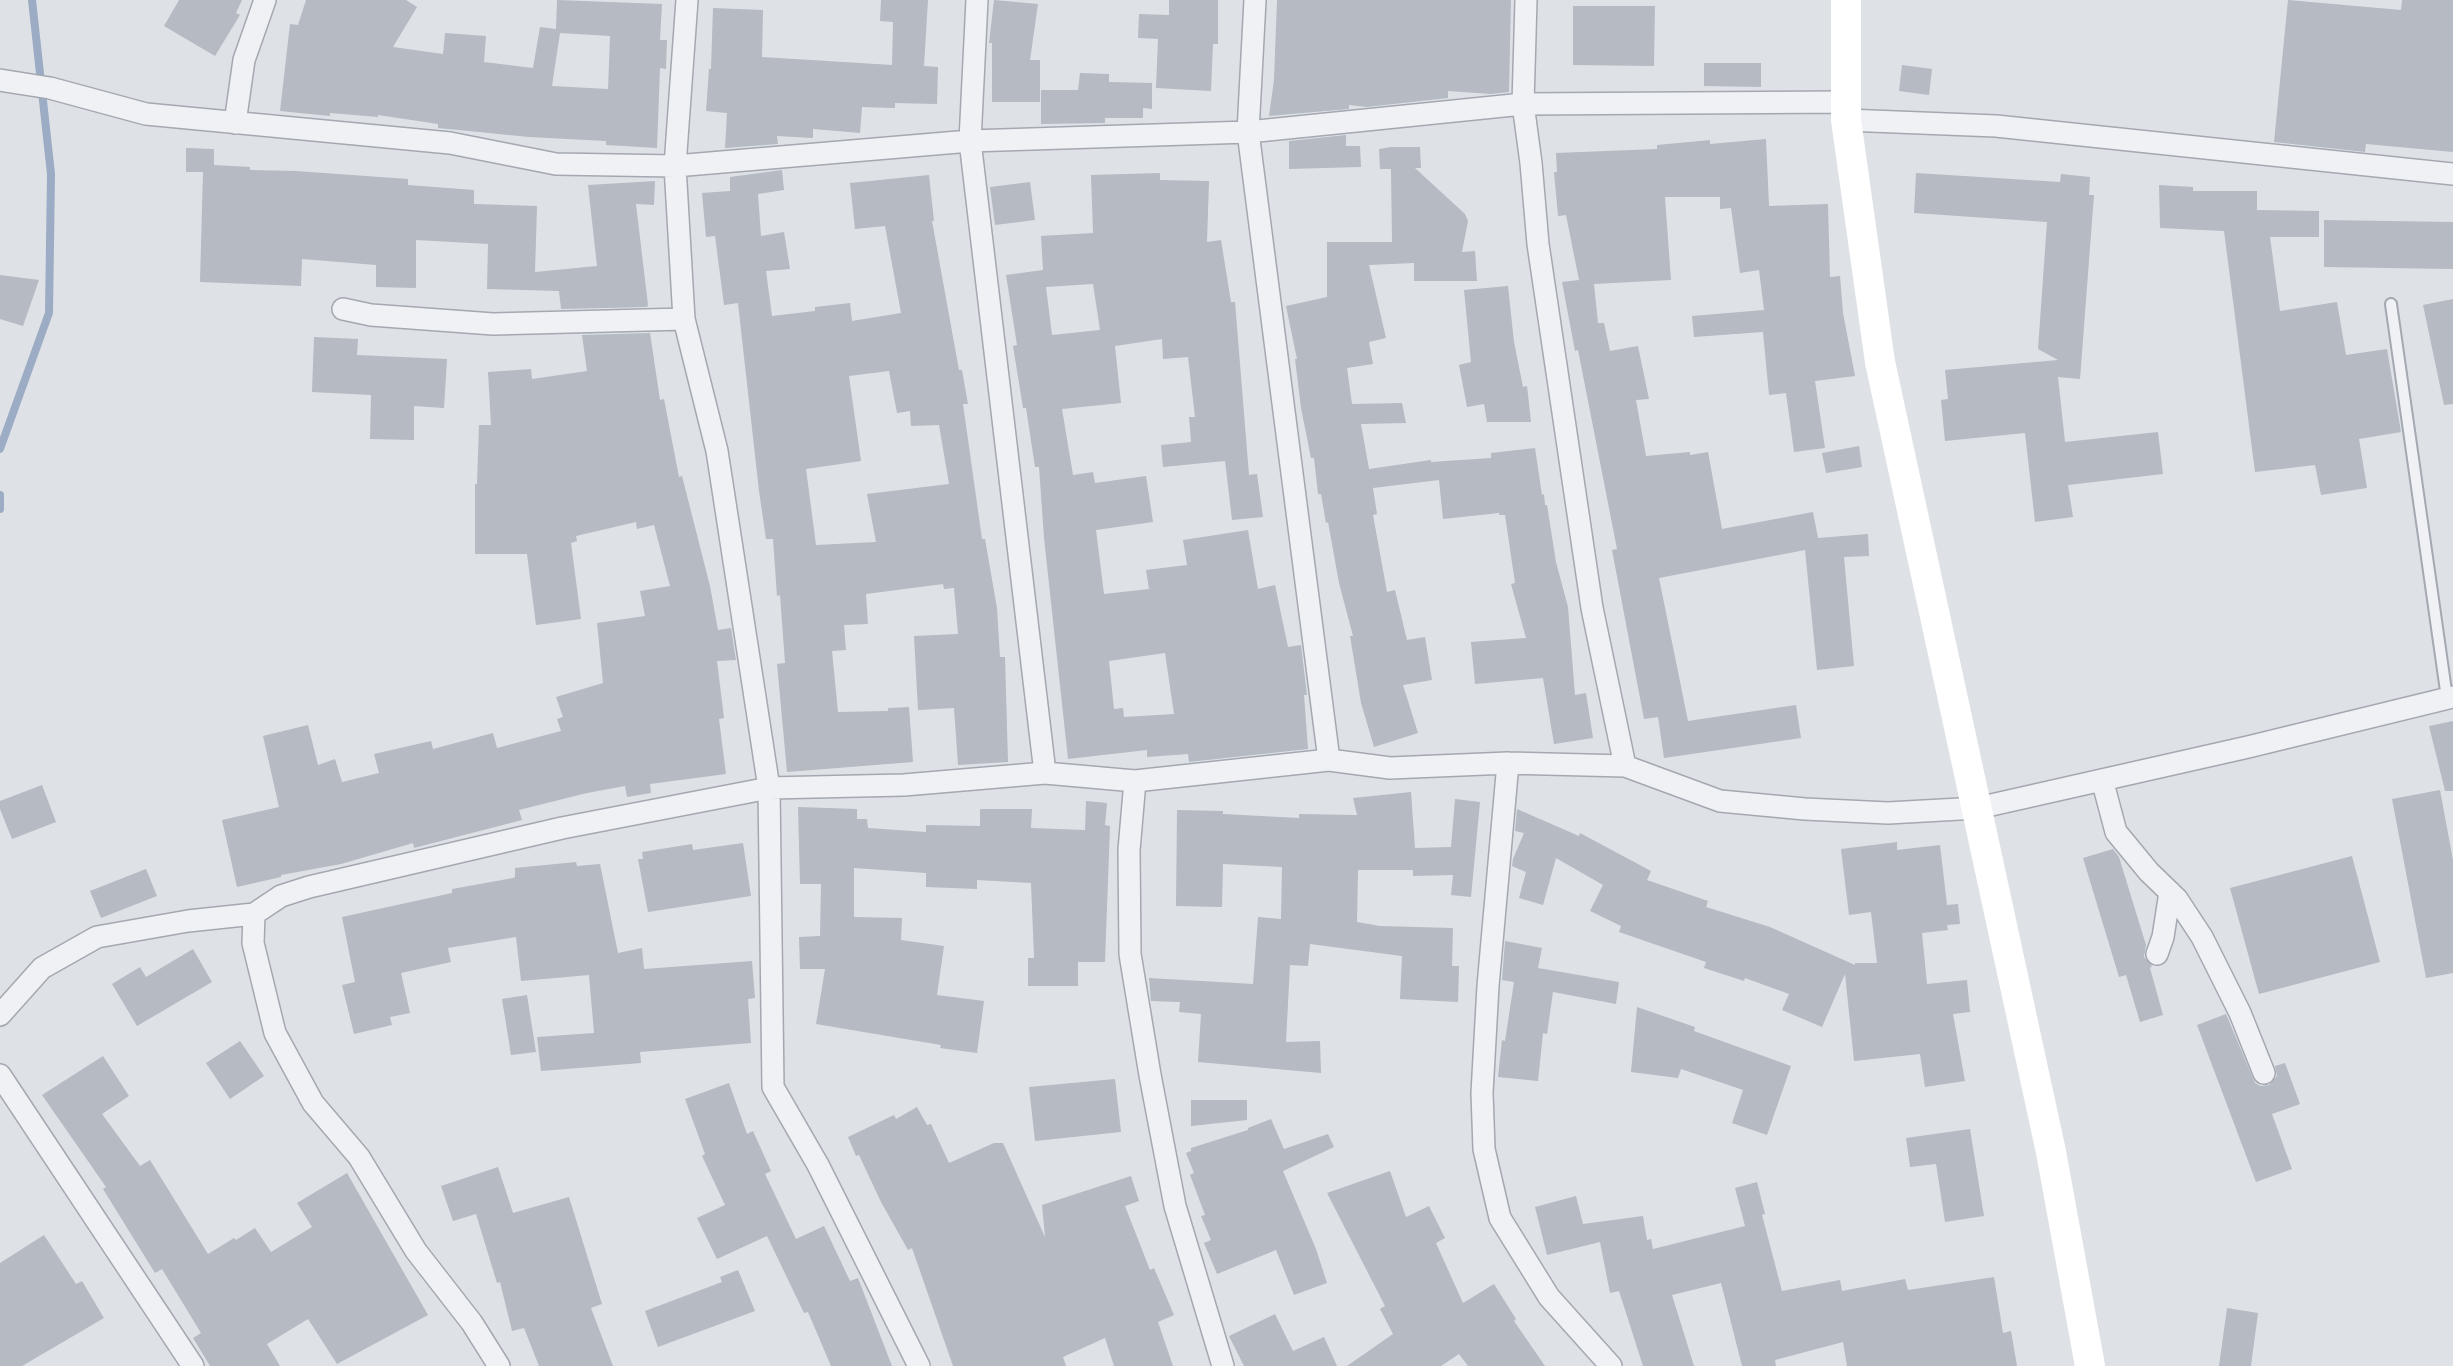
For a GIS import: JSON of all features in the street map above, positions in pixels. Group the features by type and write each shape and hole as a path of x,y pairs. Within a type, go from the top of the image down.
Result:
{"street":[{"path":"234,123 244,60 265,0"},
{"path":"687,0 676,166 684,319 717,451 769,788 774,1087 818,1165 919,1366"},
{"path":"976,0 970,141 1045,773"},
{"path":"1255,0 1248,132 1329,760"},
{"path":"1525,0 1523,104 1538,244 1592,608 1625,766"},
{"path":"1846,0 1845,111 1880,362 2051,1152 2090,1366"},
{"path":"0,80 50,88 146,114 450,143 556,164 676,166 970,141 1248,132 1523,104 1845,111 2453,174"},
{"path":"343,309 371,316 493,324 684,319"},
{"path":"0,1015 41,968 97,937 188,920 254,914 281,896 309,887 562,828 769,788 904,785 1045,773 1135,780 1329,760 1390,768 1508,763 1625,766 1720,801 1888,813 1978,808 2450,698"},
{"path":"1508,763 1488,985 1482,1093 1484,1150 1500,1218 1549,1297 1611,1366"},
{"path":"1135,780 1129,850 1130,954 1175,1206 1223,1366"},
{"path":"2103,783 2116,832 2149,872 2170,892 2202,937 2240,1013 2264,1073"},
{"path":"2157,954 2163,937 2170,892"},
{"path":"254,914 253,943 275,1033 313,1103 359,1157 416,1251 472,1323 499,1366"},
{"path":"0,1075 193,1366"}],"lane":[{"path":"2391,304 2450,698"}],"building":[{"path":"179,0 242,0 236,13 240,15 215,56 164,26"},
{"path":"306,0 406,0 417,7 393,47 443,54 445,33 486,36 484,62 533,68 540,27 556,29 557,0 662,4 660,40 667,40 666,69 660,68 657,148 606,145 606,141 438,128 438,124 378,115 330,113 330,116 280,111 290,24 298,25","holes":["560,33 610,36 608,89 552,86"]},
{"path":"881,0 928,0 924,66 938,67 937,104 895,103 895,108 862,107 860,133 813,129 813,138 777,136 778,144 725,148 727,113 706,111 711,69 713,8 763,10 762,57 892,65 893,22 880,21"},
{"path":"994,0 1038,4 1030,60 1040,60 1040,102 992,102 992,43 989,43"},
{"path":"1169,0 1218,0 1218,44 1213,44 1211,91 1156,88 1158,39 1138,38 1139,14 1169,15"},
{"path":"1277,0 1511,0 1509,92 1491,94 1448,91 1448,98 1367,107 1349,105 1349,109 1269,116 1274,80"},
{"path":"2288,0 2401,10 2402,0 2453,0 2453,152 2366,144 2365,152 2274,142"},
{"path":"1573,6 1655,6 1654,66 1573,65"},
{"path":"1704,63 1761,63 1761,87 1704,86"},
{"path":"1902,65 1932,69 1929,95 1899,91"},
{"path":"1080,73 1109,74 1109,82 1152,83 1152,109 1143,108 1143,118 1105,118 1105,123 1041,124 1041,90 1078,90"},
{"path":"1346,135 1346,146 1360,146 1361,167 1289,169 1289,141"},
{"path":"1766,139 1769,206 1828,204 1830,277 1840,276 1843,313 1855,376 1815,381 1825,448 1794,452 1786,393 1769,395 1763,332 1694,337 1692,316 1764,310 1759,270 1740,273 1731,208 1720,209 1720,197 1665,197 1671,280 1594,284 1598,323 1604,323 1610,351 1638,346 1649,399 1636,400 1646,456 1708,452 1722,529 1813,512 1818,538 1868,534 1869,556 1844,557 1854,666 1817,670 1805,550 1659,578 1688,721 1796,705 1801,738 1664,758 1658,717 1644,719 1612,550 1617,549 1562,282 1579,280 1566,215 1558,216 1554,172 1557,172 1556,153 1657,149 1657,145 1710,140 1710,144"},
{"path":"1420,147 1421,168 1415,168 1465,214 1468,221 1462,252 1475,251 1477,281 1414,281 1414,263 1369,265 1386,338 1369,342 1373,364 1347,368 1352,404 1402,403 1406,423 1361,424 1369,469 1431,460 1491,458 1491,453 1535,448 1542,495 1544,494 1547,505 1556,562 1568,607 1575,695 1586,693 1593,738 1554,744 1543,678 1475,684 1471,642 1526,638 1511,584 1515,583 1505,515 1499,513 1443,519 1439,480 1373,488 1377,514 1373,515 1387,592 1395,590 1407,640 1425,637 1432,680 1403,685 1418,733 1374,747 1361,703 1350,636 1353,636 1339,583 1328,522 1326,523 1321,494 1318,494 1314,458 1311,458 1301,408 1297,359 1286,306 1327,297 1327,242 1392,242 1391,169 1380,169 1379,149"},
{"path":"186,148 214,149 214,165 250,167 250,170 408,179 408,185 474,190 474,204 537,206 535,272 597,266 588,185 655,181 654,205 636,204 648,305 561,309 559,291 487,289 488,244 416,240 416,288 376,287 376,265 302,259 301,286 200,282 203,172 186,172"},
{"path":"782,170 784,190 758,194 761,236 784,232 790,269 766,271 772,316 815,311 815,307 850,303 852,321 901,313 885,226 855,229 850,183 929,175 932,221 959,370 962,370 968,404 963,404 982,539 985,539 997,608 1000,657 1005,657 1008,762 958,765 954,708 918,710 914,636 958,634 954,588 944,589 943,584 866,594 868,624 844,625 846,650 832,651 838,712 888,711 888,708 909,707 913,762 787,772 777,664 785,663 780,595 777,596 773,539 766,539 759,491 738,303 724,305 715,236 706,237 702,193 730,191 730,177","holes":["889,371 897,413 910,411 911,426 939,425 949,484 867,494 876,542 816,545 806,469 861,461 849,376"]},
{"path":"1160,173 1160,180 1209,181 1207,242 1221,240 1231,302 1235,302 1249,475 1257,474 1263,517 1232,520 1225,461 1163,467 1161,445 1191,442 1189,417 1195,417 1188,357 1163,359 1162,339 1115,346 1121,403 1062,409 1073,475 1093,472 1095,483 1146,476 1153,522 1096,530 1104,594 1149,589 1146,570 1187,565 1183,540 1248,530 1258,589 1275,585 1288,647 1301,645 1307,695 1304,695 1308,749 1189,762 1188,754 1147,757 1147,750 1068,759 1039,467 1035,467 1026,408 1023,408 1006,275 1043,270 1041,236 1093,233 1091,175","holes":["1093,284 1100,330 1052,335 1046,287","1165,653 1174,714 1124,717 1123,708 1114,709 1109,661"]},
{"path":"1916,173 2060,182 2061,174 2090,177 2089,195 2094,195 2080,379 2058,377 2065,442 2158,432 2163,474 2068,485 2073,517 2035,522 2025,433 1945,441 1941,400 1948,399 1945,370 2058,360 2038,349 2047,222 1914,213"},
{"path":"1030,182 1035,220 995,225 990,187"},
{"path":"2159,185 2193,187 2193,191 2257,191 2257,210 2319,211 2319,237 2270,237 2280,311 2337,302 2346,355 2387,349 2401,432 2359,439 2367,488 2321,495 2315,465 2255,472 2224,231 2160,228"},
{"path":"2324,220 2453,222 2453,269 2324,267"},
{"path":"0,275 39,280 23,326 0,319"},
{"path":"1508,286 1514,342 1523,387 1527,386 1531,422 1487,422 1484,404 1467,407 1459,365 1471,362 1464,290"},
{"path":"2453,299 2453,404 2444,405 2423,305"},
{"path":"650,333 660,400 664,399 679,477 682,476 710,586 718,630 731,628 736,660 717,661 724,718 719,719 726,774 650,784 651,793 627,797 625,786 587,793 519,810 522,820 414,848 413,843 341,864 281,875 237,887 222,820 279,807 263,736 308,725 318,765 335,759 342,782 379,773 374,754 431,741 433,749 493,733 497,748 561,731 557,719 563,717 556,697 603,683 597,623 645,616 640,591 670,586 654,525 637,529 636,522 576,536 577,541 571,543 581,619 536,625 527,554 475,554 475,484 479,425 491,425 488,372 531,369 532,379 587,371 582,335"},
{"path":"314,337 358,339 357,355 447,359 444,408 414,406 414,440 370,439 371,395 312,392"},
{"path":"1859,446 1862,467 1826,473 1822,453"},
{"path":"2453,721 2453,791 2445,791 2429,726"},
{"path":"42,785 56,822 12,839 0,809 0,801"},
{"path":"2440,790 2453,860 2453,973 2426,978 2392,799"},
{"path":"1411,792 1415,848 1451,847 1455,799 1480,802 1471,897 1451,895 1453,875 1413,876 1413,870 1358,870 1357,922 1380,926 1453,928 1452,966 1459,966 1458,1002 1400,999 1402,956 1310,944 1308,966 1290,965 1286,1042 1320,1041 1321,1073 1198,1062 1201,1014 1179,1012 1180,1002 1151,1001 1149,978 1253,984 1258,917 1281,919 1282,867 1223,864 1222,907 1176,906 1177,810 1299,818 1299,814 1357,815 1353,798"},
{"path":"1086,801 1107,803 1105,825 1110,826 1105,962 1078,962 1078,986 1028,986 1028,958 1034,958 1031,883 977,880 977,889 926,887 926,873 854,868 854,917 902,918 901,940 944,946 937,995 984,1001 977,1053 816,1024 825,969 800,969 799,937 820,936 821,884 800,884 798,807 857,809 857,819 867,819 868,828 926,832 926,825 980,826 980,809 1032,809 1031,828 1085,830"},
{"path":"1517,809 1579,836 1580,833 1651,871 1647,880 1708,901 1706,907 1770,927 1855,965 1877,963 1871,912 1849,915 1841,849 1897,842 1897,850 1940,845 1947,905 1958,904 1960,924 1947,925 1948,930 1922,933 1927,984 1967,980 1970,1012 1953,1014 1965,1081 1925,1087 1920,1054 1854,1061 1845,974 1822,1027 1782,1010 1789,994 1745,978 1744,981 1704,968 1706,962 1619,932 1621,926 1590,911 1603,885 1556,858 1543,905 1519,898 1526,872 1512,866 1524,833 1515,831"},
{"path":"743,843 751,896 648,912 638,859 643,859 642,852 692,844 693,850"},
{"path":"2113,849 2119,857 2146,945 2144,957 2152,966 2150,968 2163,1015 2140,1022 2126,975 2119,977 2083,858"},
{"path":"2352,856 2380,962 2259,994 2230,888"},
{"path":"576,862 577,866 600,864 618,953 642,948 644,969 752,961 755,998 748,999 751,1043 640,1052 641,1063 541,1071 537,1037 594,1033 589,975 521,981 516,937 448,948 451,962 401,973 410,1013 390,1017 392,1025 354,1034 342,985 355,982 342,917 452,893 452,889 513,878 515,868"},
{"path":"146,869 157,896 101,918 90,891"},
{"path":"1505,941 1542,948 1538,968 1619,982 1616,1004 1553,992 1547,1034 1543,1033 1538,1081 1498,1077 1502,1040 1505,1041 1514,982 1502,980"},
{"path":"193,949 212,982 137,1026 112,984 140,967 146,977"},
{"path":"527,995 536,1052 511,1055 502,999"},
{"path":"1637,1007 1791,1066 1767,1135 1732,1123 1743,1090 1681,1069 1678,1078 1631,1072"},
{"path":"2226,1014 2255,1083 2261,1086 2269,1085 2277,1076 2275,1066 2285,1063 2300,1104 2272,1114 2292,1169 2256,1182 2197,1025"},
{"path":"240,1041 264,1076 230,1099 206,1063"},
{"path":"103,1056 129,1096 102,1114 140,1166 150,1160 208,1254 255,1228 271,1252 312,1227 297,1203 347,1173 428,1315 337,1364 308,1319 267,1344 280,1366 210,1366 193,1338 201,1333 162,1269 155,1273 103,1189 106,1187 42,1095"},
{"path":"1115,1079 1121,1132 1035,1141 1029,1087"},
{"path":"729,1083 747,1134 753,1131 771,1171 765,1174 796,1239 824,1226 850,1281 858,1278 892,1366 831,1366 808,1312 804,1313 767,1236 717,1259 697,1218 725,1205 702,1156 705,1154 685,1099"},
{"path":"1191,1100 1247,1100 1247,1120 1191,1126"},
{"path":"917,1107 927,1125 931,1124 949,1163 994,1143 1003,1143 1045,1237 1042,1205 1131,1176 1139,1201 1125,1206 1150,1270 1154,1268 1174,1315 1158,1322 1173,1366 1114,1366 1105,1338 1063,1357 1066,1366 953,1366 912,1248 908,1250 848,1137 894,1115 896,1119"},
{"path":"1271,1119 1284,1149 1328,1134 1334,1147 1283,1171 1316,1249 1327,1283 1294,1295 1276,1250 1217,1274 1204,1243 1211,1240 1201,1216 1205,1215 1190,1175 1194,1173 1186,1153 1191,1151 1191,1148 1248,1130"},
{"path":"1970,1129 1984,1216 1945,1222 1936,1164 1910,1167 1906,1138"},
{"path":"498,1167 513,1213 569,1197 602,1304 591,1308 613,1366 539,1366 524,1328 512,1331 500,1282 497,1283 476,1214 453,1221 441,1186"},
{"path":"1390,1171 1406,1217 1429,1206 1445,1238 1436,1243 1463,1303 1494,1284 1516,1319 1514,1321 1545,1366 1468,1366 1459,1354 1441,1366 1347,1366 1393,1334 1380,1309 1385,1306 1327,1193"},
{"path":"1757,1182 1765,1214 1762,1215 1782,1291 1840,1280 1842,1291 1905,1279 1908,1290 1994,1277 2003,1333 2011,1331 2017,1366 1847,1366 1843,1342 1775,1360 1776,1366 1742,1366 1721,1283 1672,1295 1694,1366 1643,1366 1619,1291 1610,1293 1600,1242 1547,1255 1535,1207 1576,1196 1583,1224 1643,1216 1647,1240 1651,1239 1653,1249 1745,1226 1735,1188"},
{"path":"44,1235 76,1284 82,1281 104,1318 22,1366 0,1366 0,1263"},
{"path":"738,1270 755,1311 658,1347 645,1311 722,1282 720,1277"},
{"path":"2227,1308 2258,1313 2251,1366 2219,1366"},
{"path":"1275,1314 1293,1351 1324,1337 1337,1366 1244,1366 1229,1336"}],"waterway":[{"path":"0,449 49,313 51,174 32,0"},
{"path":"0,495 0,509"}]}
